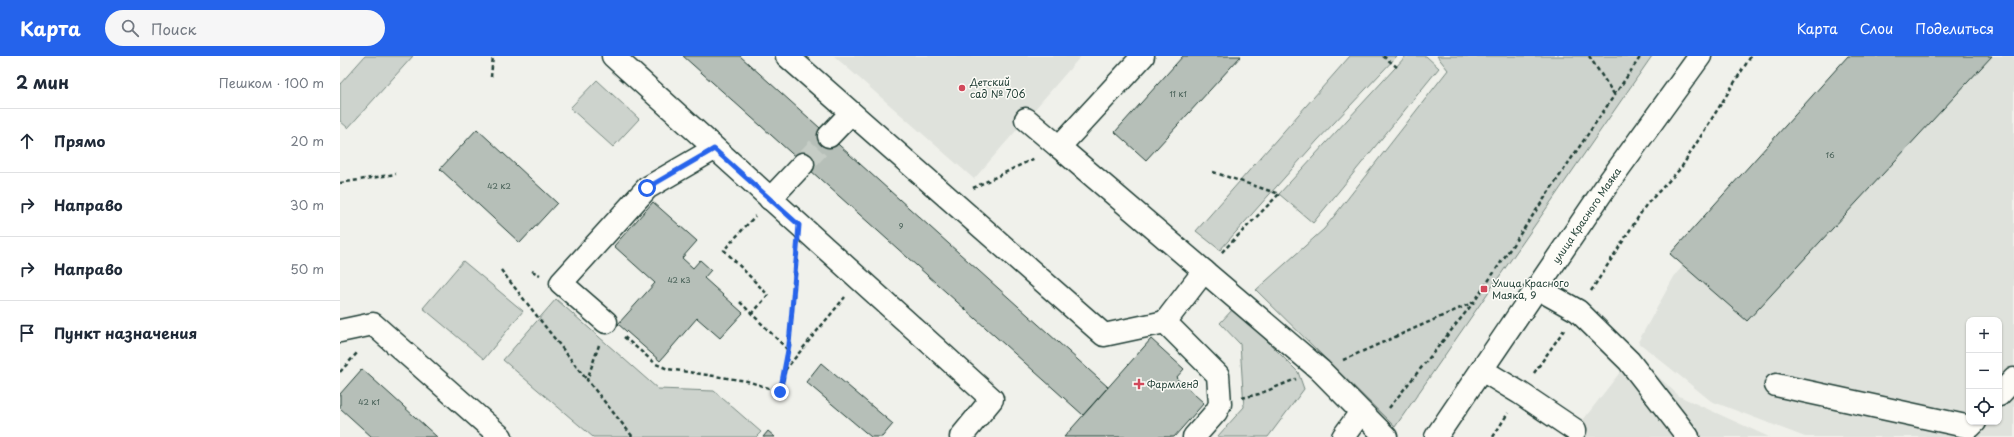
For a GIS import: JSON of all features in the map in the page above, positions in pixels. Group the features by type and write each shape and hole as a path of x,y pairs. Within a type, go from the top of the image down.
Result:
{"street":[{"path":"613,56 992,400 961,437"},
{"path":"787,56 1104,335 1165,322 1204,271"},
{"path":"1059,147 1143,56"},
{"name":"улица Красного Маяка","path":"1436,437 1611,180 1700,56"},
{"path":"829,136 851,113"},
{"path":"1026,119 1320,370 1374,425 1343,437"},
{"path":"606,322 561,283 647,188 714,149"},
{"path":"770,199 803,164"},
{"path":"1537,288 1578,311 1629,361 1688,437"},
{"path":"1165,322 1218,375 1220,404 1216,412 1194,437"},
{"path":"340,331 373,324 501,437"},
{"path":"1482,370 1520,393 1575,430"},
{"path":"2002,392 2014,378"},
{"path":"1776,385 1970,427 1972,425"}],"path":[{"path":"491,77 494,56"},
{"path":"1383,56 1397,67"},
{"path":"1589,56 1614,94"},
{"path":"1374,425 1474,302 1641,56"},
{"path":"1493,437 1520,393 1578,311 1646,205 1681,168 1751,56"},
{"path":"949,199 1059,147"},
{"path":"1204,271 1279,194 1213,172"},
{"path":"340,183 396,174"},
{"path":"752,314 768,295 724,250 770,199"},
{"path":"587,380 606,322 656,364 668,369 747,382 780,392 788,350 799,225"},
{"path":"501,270 633,437"},
{"path":"784,370 859,279"},
{"path":"740,302 788,350"},
{"path":"1259,394 1320,370 1474,302"}],"shaded area":[{"path":"365,56 413,56 348,128 340,121 340,84"},
{"name":"Детский сад № 706","path":"834,56 1081,56 974,179"},
{"path":"1350,56 1397,56 1317,141 1220,250 1196,231"},
{"path":"1406,56 1426,56 1439,68 1313,223 1279,194"},
{"path":"1437,56 1652,56 1395,427 1256,290 1324,229 1448,70"},
{"path":"1867,56 2014,56 2014,437 1805,437 1711,401 1638,342 1675,275"},
{"path":"597,80 639,119 613,147 570,108"},
{"path":"463,261 523,311 484,359 423,308"},
{"path":"556,299 658,389 714,391 761,432 756,437 593,437 503,360"},
{"path":"1234,308 1298,372 1304,389 1268,437 1217,437 1244,407 1240,344 1220,323"},
{"path":"1634,354 1679,396 1769,437 1570,437"}],"building":[{"path":"683,56 740,56 1108,387 1083,415"},
{"path":"1183,56 1241,56 1146,160 1115,132"},
{"path":"1848,56 1992,56 1747,321 1670,254"},
{"path":"477,129 557,203 520,243 440,169"},
{"path":"653,202 697,241 682,258 693,268 700,260 711,270 704,278 743,313 720,338 697,318 660,361 618,324 655,283 614,246"},
{"path":"1151,339 1184,369 1176,378 1204,403 1174,437 1064,437"},
{"path":"821,363 893,424 882,437 871,437 806,382"},
{"path":"362,369 437,437 372,437 340,408 340,394"},
{"path":"768,431 775,437 763,437"}],"tunnel":[{"path":"803,164 829,136"}],"place":[{"name":"Детский сад № 706","path":"962,88"},
{"name":"Улица Красного Маяка, 9","path":"1484,289"},
{"name":"Фармленд","path":"1139,384"}],"route":[{"path":"647,188 714,149 799,225 789,345 780,392"}]}
